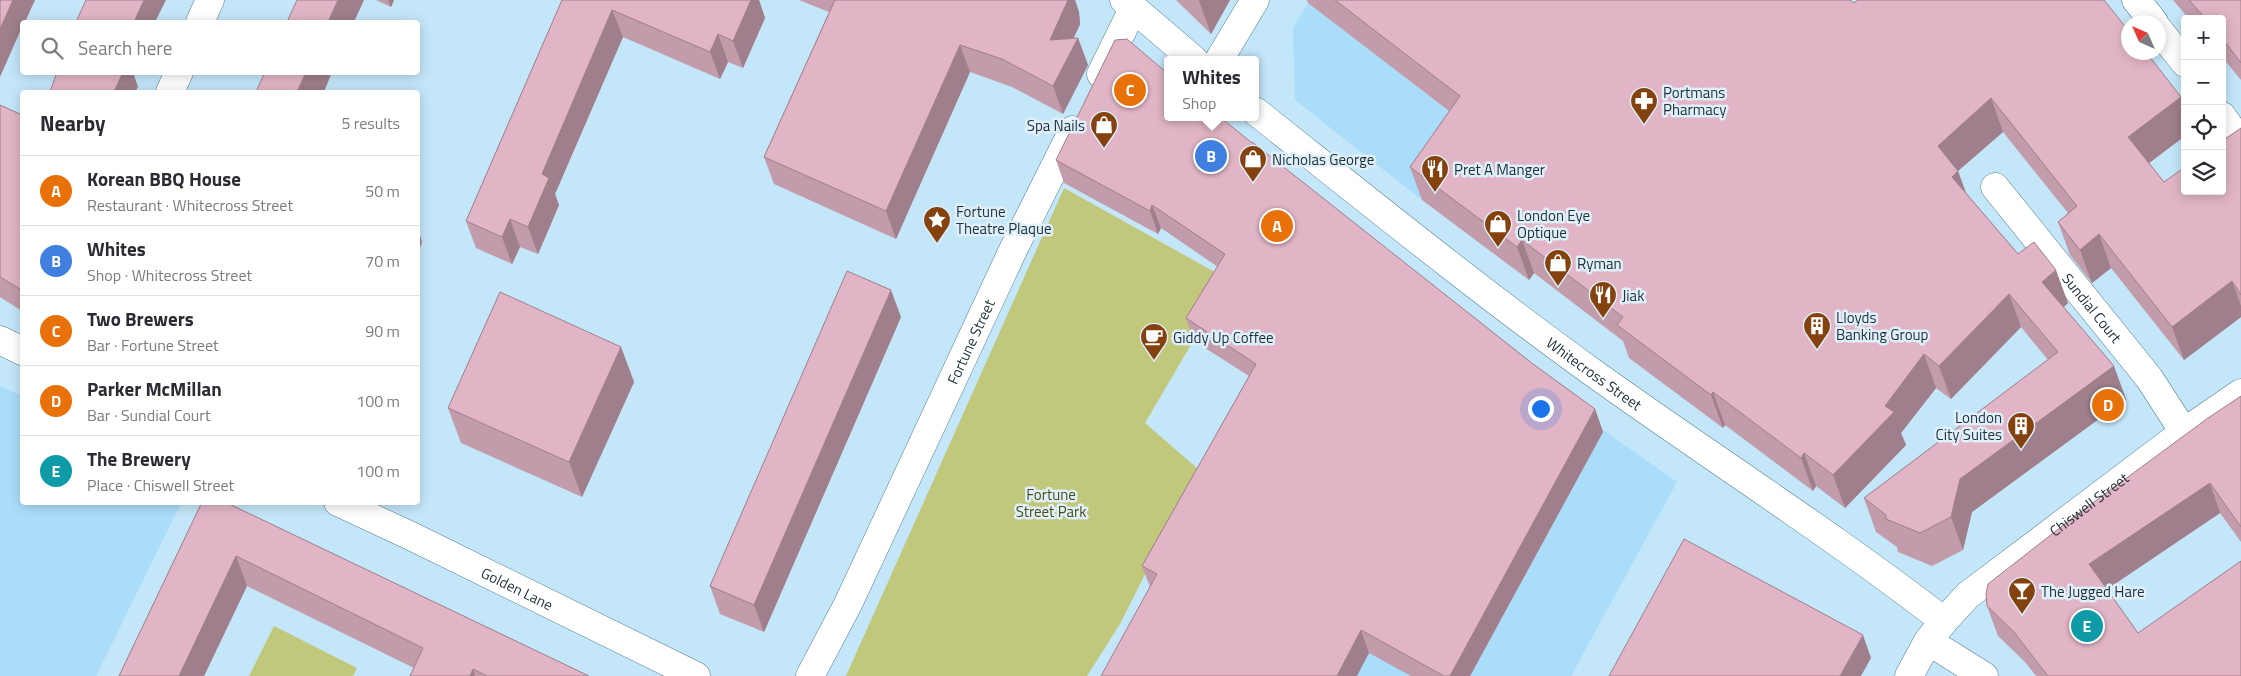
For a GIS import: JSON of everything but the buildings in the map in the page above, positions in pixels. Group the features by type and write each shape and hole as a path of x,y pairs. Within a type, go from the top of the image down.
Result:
{"street":[{"path":"201,20 210,0"},
{"path":"1220,56 1255,0"},
{"path":"2136,0 2148,15"},
{"path":"1129,4 1189,56"},
{"name":"Fortune Street","path":"810,676 848,604 1013,250 1087,104 1129,4"},
{"path":"2166,39 2183,60"},
{"path":"171,90 178,75"},
{"name":"Whitecross Street","path":"1259,114 1402,227 1591,371 1881,572 1936,631 1984,676"},
{"path":"2226,122 2241,143"},
{"name":"Sundial Court","path":"1995,187 2149,378 2184,432"},
{"path":"0,340 20,351"},
{"name":"Chiswell Street","path":"1909,676 1936,631 1968,595 2184,432 2241,393"},
{"name":"Golden Lane","path":"345,505 412,536 696,676"}],"shaded area":[{"path":"1308,3 1472,129 1422,200 1295,100 1293,28"},
{"path":"0,386 20,395 20,505 180,505 96,676 0,676"},
{"path":"1542,387 1677,482 1571,676 1106,676"}],"green space":[{"name":"Fortune Street Park","path":"1064,188 1229,280 1145,423 1198,469 1120,624 1087,676 846,676"},
{"path":"274,626 357,668 353,676 249,676"}],"place":[{"name":"Two Brewers","path":"1130,90"},
{"name":"Portmans Pharmacy","path":"1644,125"},
{"name":"Spa Nails","path":"1104,149"},
{"name":"Whites","path":"1211,156"},
{"name":"Nicholas George","path":"1253,183"},
{"name":"Pret A Manger","path":"1435,193"},
{"name":"Korean BBQ House","path":"1277,226"},
{"name":"Fortune Theatre Plaque","path":"937,244"},
{"name":"London Eye Optique","path":"1498,248"},
{"name":"Ryman","path":"1558,287"},
{"name":"Jiak","path":"1603,319"},
{"name":"Lloyds Banking Group","path":"1817,350"},
{"name":"Giddy Up Coffee","path":"1154,361"},
{"name":"Parker McMillan","path":"2108,405"},
{"name":"London City Suites","path":"2021,450"},
{"name":"The Jugged Hare","path":"2022,615"},
{"name":"The Brewery","path":"2087,626"}]}
